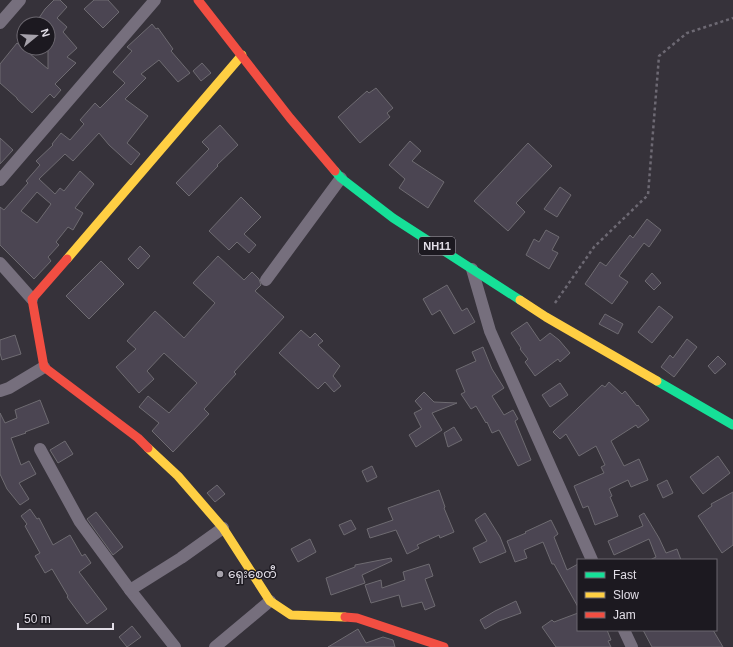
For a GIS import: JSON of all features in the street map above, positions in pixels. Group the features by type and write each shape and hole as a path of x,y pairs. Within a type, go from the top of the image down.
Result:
{"main road":[{"name":"NH11","path":"198,0 290,118 341,178 393,218 546,317 733,426"},
{"path":"242,55 32,299 44,367 138,438 178,476 224,528 270,601 291,615 358,618 444,647"}],"street":[{"path":"0,23 20,0"},
{"path":"0,180 155,0"},
{"path":"266,280 341,178"},
{"path":"0,263 32,299"},
{"path":"472,268 490,332 592,559"},
{"path":"0,392 44,367"},
{"path":"40,449 80,522 130,590 175,647"},
{"path":"130,590 181,558 224,528"},
{"path":"215,647 270,601"},
{"path":"624,631 632,647"}],"path":[{"path":"546,317 594,247 648,195 659,56 687,33 733,18"}],"building":[{"path":"54,0 60,0 67,7 57,18 67,27 63,32 77,48 67,57 76,63 55,84 61,90 54,98 50,94 32,113 0,83 0,64 16,44 16,56 32,56 48,69 48,56 56,56 56,16 40,16"},
{"path":"94,0 108,0 119,12 103,28 84,9"},
{"path":"152,24 156,29 158,28 173,49 171,51 190,73 178,82 159,60 141,74 146,78 125,99 148,116 127,143 140,154 131,165 109,145 99,133 73,161 65,154 39,179 55,194 60,188 64,191 80,171 94,184 75,208 83,213 73,230 68,227 56,242 59,245 48,257 51,261 34,279 0,245 0,207 4,210 28,183 26,181 40,165 36,161 53,145 52,144 61,133 70,140 84,124 80,120 95,103 100,108 125,83 113,72 132,51 127,47","holes":["37,192 51,204 37,223 21,211"]},
{"path":"202,63 211,73 201,81 193,71"},
{"path":"376,88 393,108 387,113 390,117 360,143 338,117 367,91 369,93"},
{"path":"220,125 238,145 217,165 218,166 189,196 176,183 209,149 202,142"},
{"path":"0,138 13,150 0,164"},
{"path":"410,141 421,151 412,161 444,182 428,208 399,188 405,179 389,165"},
{"path":"528,143 552,166 516,203 525,212 508,231 474,201"},
{"path":"560,187 571,195 557,217 544,209"},
{"path":"241,197 261,217 244,234 256,245 249,253 237,242 229,250 209,231"},
{"path":"647,219 661,230 649,247 644,243 619,276 628,282 612,304 585,284 600,262 606,266 630,235 633,238"},
{"path":"546,230 559,237 552,250 558,253 549,269 526,255 534,239 539,242"},
{"path":"140,246 150,256 138,269 128,259"},
{"path":"218,256 244,280 252,272 259,279 261,285 255,291 284,317 234,372 236,374 204,409 209,414 173,452 152,431 159,423 139,407 148,396 169,413 197,383 164,353 147,371 154,379 139,393 116,367 136,349 127,341 155,311 184,338 215,303 193,283"},
{"path":"101,261 124,284 89,319 66,296"},
{"path":"652,273 661,283 654,290 645,281"},
{"path":"447,285 462,311 467,308 475,322 454,334 440,310 432,315 423,299"},
{"path":"659,306 673,317 652,343 638,332"},
{"path":"605,314 623,324 618,334 599,324"},
{"path":"527,322 540,341 550,333 559,340 570,353 560,362 558,359 535,376 525,362 528,359 520,349 521,348 511,333"},
{"path":"301,330 310,338 315,333 323,341 318,345 340,366 333,376 341,386 334,392 325,382 318,389 279,353"},
{"path":"15,335 21,354 2,360 0,353 0,340"},
{"path":"687,339 697,347 674,377 661,367 670,355 673,358"},
{"path":"483,347 492,369 504,388 492,396 504,415 513,410 518,419 515,421 531,460 518,466 499,430 492,433 487,422 486,423 476,406 471,409 461,394 465,392 456,370 476,361 472,352"},
{"path":"718,356 726,364 715,374 708,366"},
{"path":"609,382 622,394 625,391 649,420 638,428 636,425 611,441 624,466 639,459 648,480 631,487 628,480 609,489 612,496 610,497 618,516 595,525 588,506 583,508 574,486 604,473 601,467 605,465 596,446 579,456 566,434 560,439 553,432 602,385 605,387"},
{"path":"560,383 568,395 550,407 542,395"},
{"path":"424,392 434,402 457,403 432,413 442,430 416,447 409,435 421,427 414,413 422,409 415,401"},
{"path":"40,400 49,423 11,438 21,465 29,461 36,474 19,483 29,499 20,505 7,489 0,474 0,413 5,423 17,418 15,410"},
{"path":"454,427 462,440 448,447 444,433"},
{"path":"65,441 73,454 58,463 50,450"},
{"path":"718,456 730,473 703,494 690,477"},
{"path":"372,466 377,477 367,482 362,471"},
{"path":"667,480 673,493 663,498 657,485"},
{"path":"217,485 225,494 215,502 207,493"},
{"path":"439,490 445,507 444,508 454,532 440,538 439,535 417,545 419,548 407,554 396,530 370,538 367,529 393,520 388,508"},
{"path":"733,492 733,545 722,553 698,516 712,506 711,504"},
{"path":"30,509 37,519 39,518 53,545 70,535 82,556 85,554 91,563 79,572 107,609 87,624 67,597 68,596 52,569 45,573 35,556 40,553 25,526 27,524 21,516"},
{"path":"96,512 123,547 113,555 87,519"},
{"path":"485,513 500,537 506,552 480,563 473,548 487,541 475,520"},
{"path":"644,513 666,553 677,549 681,559 652,559 656,557 649,539 614,555 608,541 643,526 639,516"},
{"path":"351,520 356,529 344,535 339,525"},
{"path":"551,520 558,534 554,537 567,570 577,565 577,605 554,564 552,564 543,542 524,550 527,558 515,562 507,541 526,533 525,532"},
{"path":"310,539 316,552 298,562 291,549"},
{"path":"391,558 392,561 362,575 365,583 331,595 326,578 355,567 355,565"},
{"path":"429,564 433,576 425,579 435,606 425,610 422,602 402,607 399,595 371,603 365,585 381,580 382,588 405,580 403,572"},
{"path":"516,601 521,613 499,621 485,629 480,620"},
{"path":"577,613 577,631 607,631 611,640 608,641 611,647 556,647 542,627 552,620 554,622"},
{"path":"132,626 141,637 127,647 119,637"},
{"path":"358,629 366,643 383,637 393,640 395,647 328,647"},
{"path":"644,631 714,631 723,647 652,647"}],"traffic: fast":[{"path":"335,171 341,178 393,218 520,300"},
{"path":"657,381 733,425"}],"traffic: slow":[{"path":"67,259 242,55"},
{"path":"520,300 546,317 657,381"},
{"path":"148,448 178,476 223,528 270,601 291,615 345,617"}],"traffic: jam":[{"path":"198,0 290,118 335,171"},
{"path":"67,259 32,299 44,367 138,438 148,448"},
{"path":"345,617 357,618 444,647"}],"place":[{"name":"ရှေးစေတီ","path":"220,574"}]}
